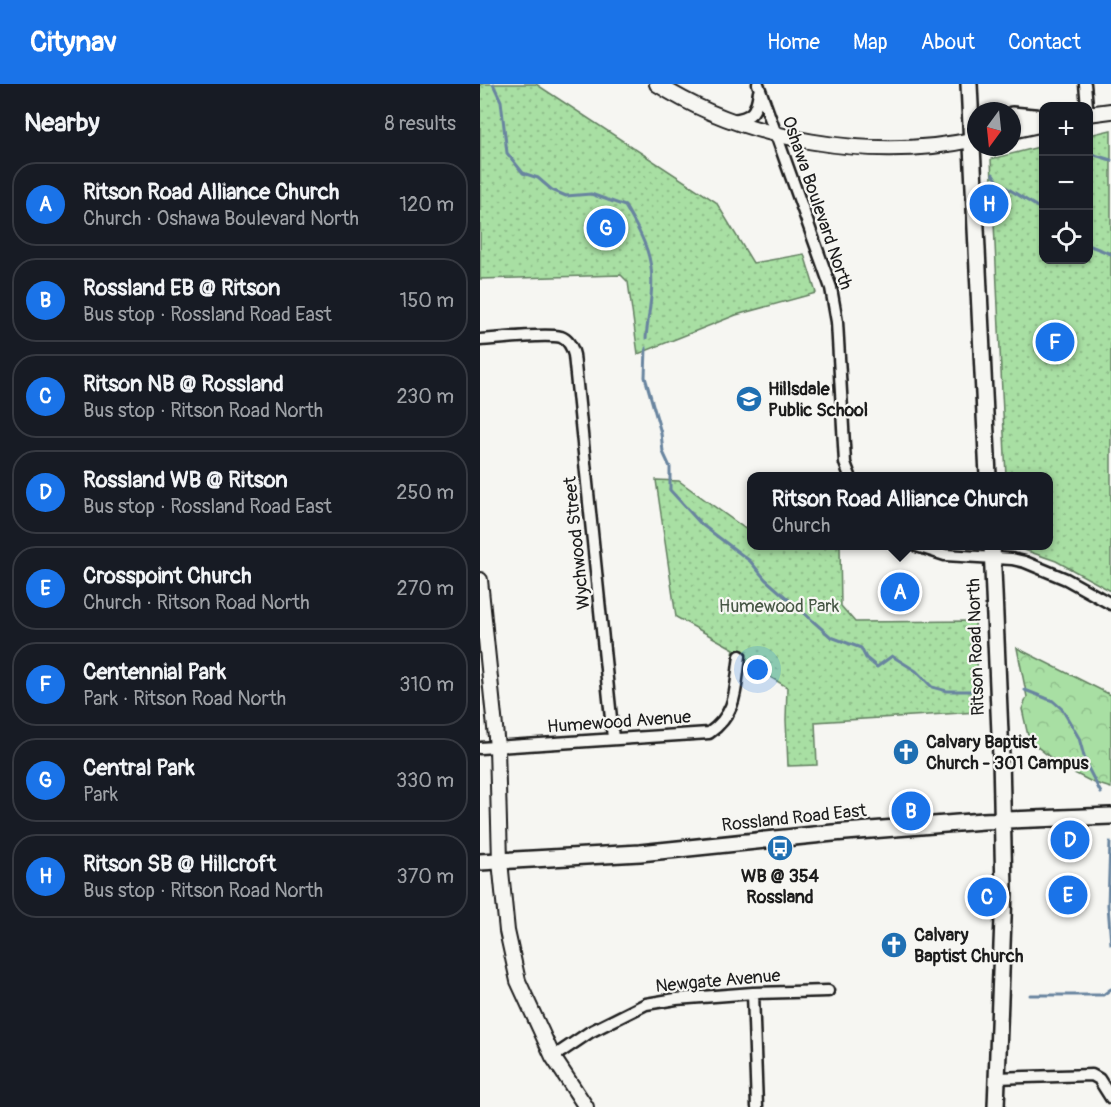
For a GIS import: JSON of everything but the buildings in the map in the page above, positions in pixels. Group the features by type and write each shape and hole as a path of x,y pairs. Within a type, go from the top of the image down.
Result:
{"main road":[{"path":"969,84 973,102"},
{"path":"1021,116 1039,118"},
{"path":"975,156 988,472"},
{"name":"Ritson Road North","path":"992,552 1004,891 996,1107"},
{"name":"Rossland Road East","path":"480,862 640,853 833,833 1003,820 1111,816"}],"street":[{"path":"657,84 731,120 777,134 826,144 874,147 946,145 967,141"},
{"path":"1085,84 1087,102"},
{"path":"731,120 743,119 753,112 757,105 758,86"},
{"name":"Oshawa Boulevard North","path":"758,86 831,288 837,322 845,463 848,472"},
{"path":"1093,113 1111,111"},
{"path":"1021,129 1039,125"},
{"name":"Wychwood Street","path":"480,340 547,336 560,337 572,346 613,738"},
{"path":"929,550 945,555 992,552 1066,579 1111,604"},
{"path":"480,580 497,747 500,861 507,931 518,981 553,1057 586,1107"},
{"name":"Humewood Avenue","path":"480,748 709,733 722,724 731,709 740,656"},
{"name":"Newgate Avenue","path":"553,1057 590,1032 646,1004 676,999 753,993 828,991"},
{"path":"753,993 757,1107"},
{"path":"997,1078 1092,1076 1099,1079 1111,1098"}],"green space":[{"path":"480,84 536,84 716,202 753,263 804,254 816,293 736,315 638,354 628,282 621,275 480,279"},
{"path":"1111,130 1111,591 1056,561 1024,550 1053,550 1053,472 1006,472 991,159 1021,156 1021,152 1039,147 1039,264 1093,264 1093,134"},
{"name":"Humewood Park","path":"656,480 679,481 747,530 747,550 840,550 841,606 855,622 975,621 979,701 977,712 815,722 817,765 788,766 787,687 733,655 734,649 676,617"},
{"path":"1017,648 1111,695 1111,788 1092,782 1061,766 1029,740 1022,709 1027,697"}],"waterway":[{"path":"493,84 501,101 507,153 523,173 538,178 552,190 566,196 591,194 625,206 644,243 651,267 651,294 646,338"},
{"path":"1093,155 1111,160"},
{"path":"993,174 999,183 1042,210"},
{"path":"1093,247 1111,254"},
{"path":"646,348 645,377 661,433 663,452 670,467 670,490 701,524 750,561 765,579 831,637 861,648 866,658 877,667 892,656 916,671 932,687 947,691 971,691"},
{"path":"1025,690 1053,701 1062,709 1079,738 1086,764 1101,793"},
{"path":"1110,842 1108,905 1111,944"},
{"path":"1030,995 1103,995 1111,989"}],"place":[{"name":"Ritson SB @ Hillcroft","path":"989,204"},
{"name":"Central Park","path":"606,228"},
{"name":"Centennial Park","path":"1055,342"},
{"name":"Hillsdale Public School","path":"749,399"},
{"name":"Ritson Road Alliance Church","path":"900,592"},
{"name":"Calvary Baptist Church - 301 Campus","path":"906,752"},
{"name":"Rossland EB @ Ritson","path":"911,811"},
{"name":"Rossland WB @ Ritson","path":"1070,840"},
{"name":"WB @ 354 Rossland","path":"780,848"},
{"name":"Crosspoint Church","path":"1068,895"},
{"name":"Ritson NB @ Rossland","path":"987,897"},
{"name":"Calvary Baptist Church","path":"894,945"}]}
